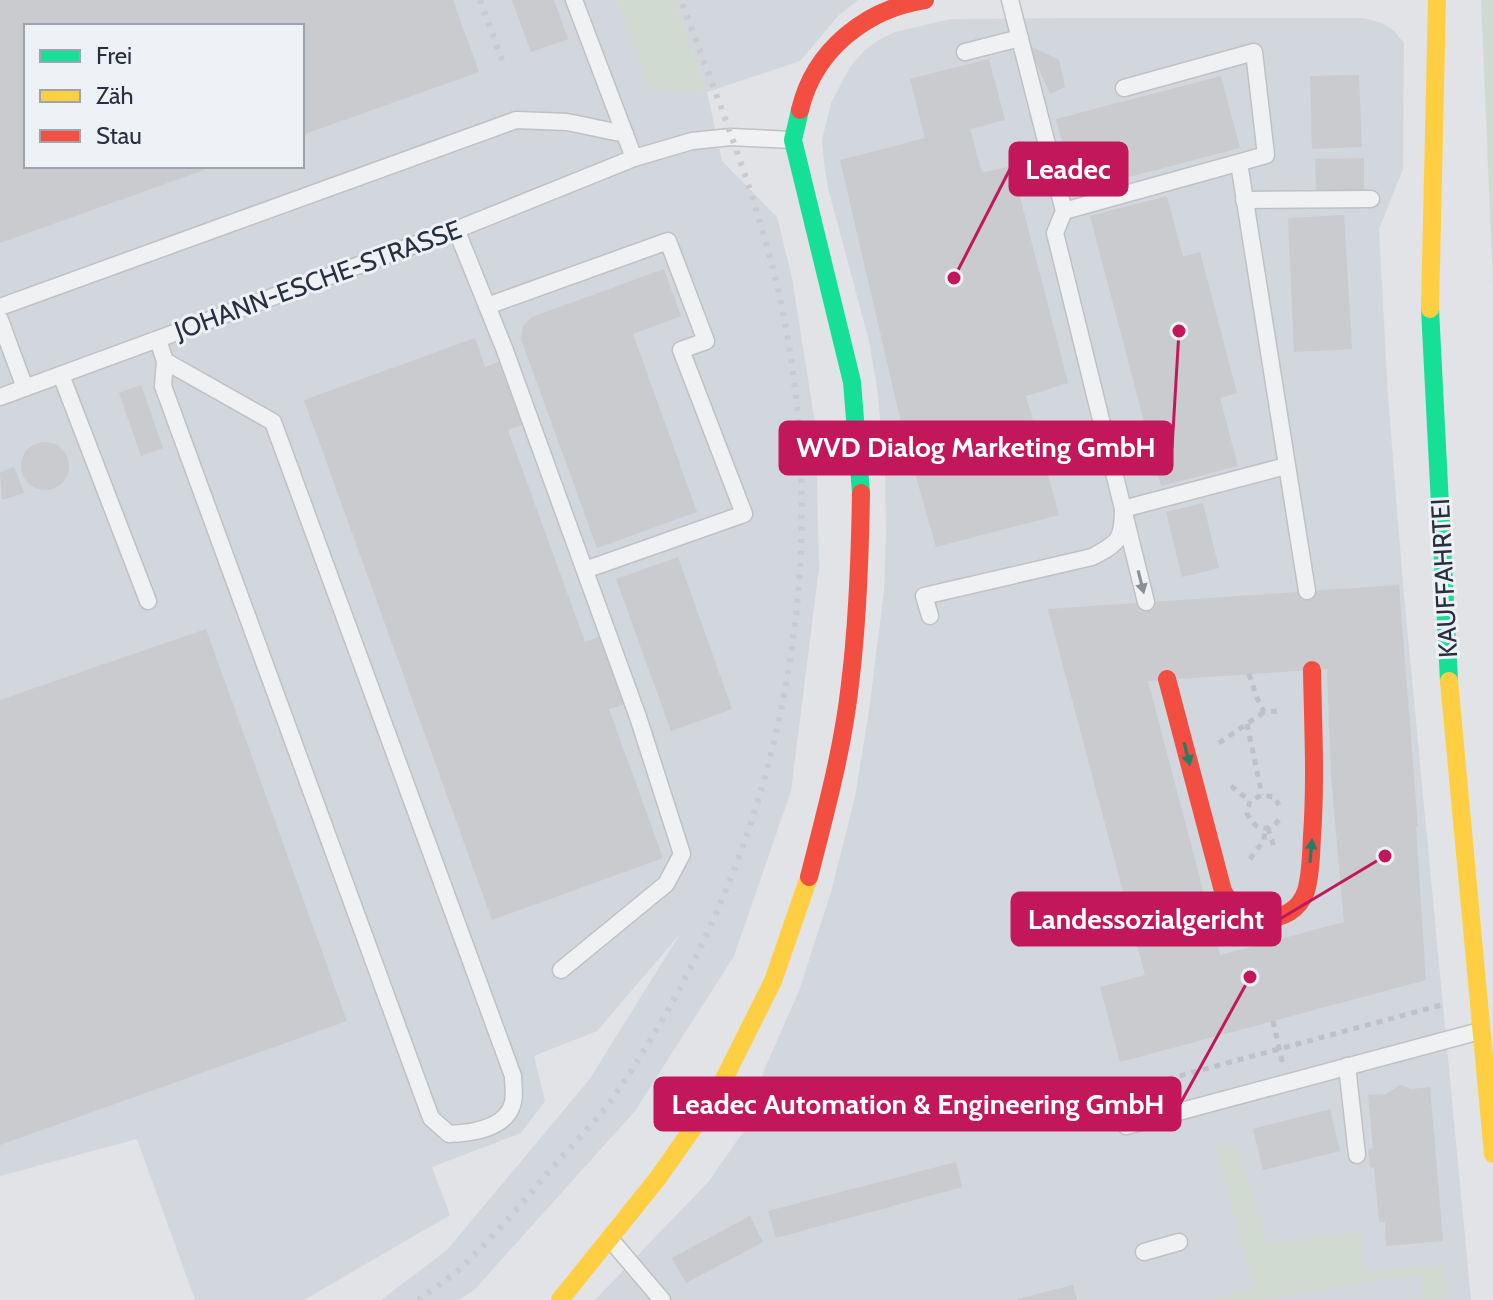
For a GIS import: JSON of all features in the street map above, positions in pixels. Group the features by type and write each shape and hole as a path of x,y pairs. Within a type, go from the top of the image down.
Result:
{"street":[{"path":"560,1300 658,1178 715,1097 773,981 804,895 830,793 850,687 856,628 861,474 858,423 842,333 798,170 793,140 804,94 828,53 854,27 900,4 925,0"},
{"name":"KAUFFAHRTEI","path":"1437,0 1430,316 1450,691 1493,1154"},
{"path":"1167,679 1223,891 1229,904 1248,916 1262,918 1284,915 1302,900 1309,875 1315,800 1312,670"}],"lane":[{"path":"574,0 634,158"},
{"path":"1010,0 1064,211 1055,233 1146,602"},
{"path":"965,52 1020,38"},
{"path":"1064,211 1266,155 1254,52 1124,88"},
{"path":"0,307 516,120 567,122 625,134"},
{"name":"JOHANN-ESCHE-STRASSE","path":"0,397 456,229 634,158 692,141 731,137 793,140"},
{"path":"1239,163 1307,591"},
{"path":"1244,200 1371,199"},
{"path":"456,229 585,570 638,717 682,854 666,884 561,970"},
{"path":"487,306 668,241 706,341 681,350 744,514 585,570"},
{"path":"0,320 25,388"},
{"path":"158,340 165,361 163,386 431,1118 449,1134 474,1133 496,1125 513,1104 513,1076 273,422 165,361"},
{"path":"61,375 148,601"},
{"path":"1123,509 1286,466"},
{"path":"930,616 924,596 1092,557 1111,547 1123,530 1123,509"},
{"path":"1126,1126 1482,1030"},
{"path":"1347,1066 1357,1155"},
{"path":"715,1097 782,1099 831,1088"},
{"path":"610,1239 662,1300"},
{"path":"1144,1252 1179,1242"}],"path":[{"path":"1249,674 1264,712"},
{"path":"1188,755 1210,749 1264,712 1312,704"},
{"path":"1247,724 1262,795 1250,801 1250,821 1261,829 1268,828 1275,824 1282,812"},
{"path":"1087,1101 1479,995"},
{"path":"1273,1021 1286,1082"}],"shaded area":[{"path":"0,0 617,0 650,88 707,92 722,161 777,217 792,278 816,430 819,568 791,791 734,956 635,1111 475,1289 459,1300 381,1300 447,1250 589,1080 680,934 597,1031 534,1056 545,1101 521,1133 432,1167 450,1215 304,1300 195,1300 137,1139 0,1176"},
{"path":"617,0 674,0 707,92 650,89"},
{"path":"674,0 858,0 838,16 800,61 707,92"},
{"path":"1481,0 1493,0 1493,285"},
{"path":"1363,18 1382,23 1404,43 1403,169 1379,229 1403,585 1471,1300 595,1300 709,1181 746,1128 765,1068 799,991 831,892 855,797 884,591 885,466 869,341 824,163 822,140 831,103 850,67 865,50 895,32 951,19"},
{"path":"1236,1143 1267,1243 1361,1232 1365,1272 1445,1264 1448,1300 1424,1300 1420,1274 1261,1300 1212,1300 1254,1289 1216,1147"}],"building":[{"path":"0,0 453,0 479,72 304,134 304,24 24,24 24,168 209,168 0,243"},
{"path":"512,0 554,0 568,39 531,52"},
{"path":"1028,45 1059,60 1065,87 1050,94"},
{"path":"989,59 1005,120 970,129 982,173 1012,166 1068,383 1026,396 1059,515 936,547 903,431 840,160 925,138 910,79"},
{"path":"1359,75 1362,147 1312,149 1310,76"},
{"path":"1221,76 1240,148 1075,191 1056,119"},
{"path":"1364,158 1364,191 1316,191 1315,159"},
{"path":"1167,196 1183,257 1200,252 1237,393 1220,398 1238,466 1161,486 1090,216"},
{"path":"1344,215 1352,349 1294,352 1288,218"},
{"path":"664,269 681,316 633,334 697,512 597,548 521,339 523,326 532,317"},
{"path":"475,338 485,367 504,360 527,423 508,430 585,642 603,635 628,703 609,709 663,858 492,920 304,400"},
{"path":"141,385 163,448 141,456 119,393"},
{"path":"45,442 54,443 62,449 68,457 68,475 62,483 54,489 45,490 36,489 28,483 22,475 21,466 22,457 28,449 36,443"},
{"path":"14,467 24,493 2,500 0,472"},
{"path":"1203,503 1219,568 1182,577 1166,512"},
{"path":"678,557 732,709 671,731 616,579"},
{"path":"1399,585 1418,827 1426,980 1120,1062 1100,987 1145,975 1048,609","holes":["1327,669 1331,777 1344,922 1220,955 1148,681"]},
{"path":"206,629 347,1021 0,1145 0,700"},
{"path":"1400,1085 1412,1089 1430,1087 1443,1241 1386,1246 1385,1222 1379,1222 1374,1168 1370,1167 1368,1150 1373,1148 1368,1095 1386,1094"},
{"path":"1330,1109 1340,1151 1263,1170 1253,1129"},
{"path":"956,1162 962,1187 776,1238 768,1211"},
{"path":"750,1216 763,1242 686,1283 672,1258"},
{"path":"1073,1285 1077,1300 1018,1300 1018,1299"}],"railway":[{"path":"480,0 503,63"},
{"path":"418,1300 459,1270 487,1242 617,1092 669,1008 712,922 748,833 774,741 792,648 801,552 801,456 791,358 760,221 681,0"}],"traffic: fast":[{"path":"800,110 793,140 852,382 861,493"},
{"path":"1430,309 1449,681"}],"traffic: slow":[{"path":"1430,309 1437,0"},
{"path":"1449,681 1493,1154"},
{"path":"560,1300 658,1178 715,1097 773,981 809,877"}],"traffic: jam":[{"path":"800,110 817,69 846,36 883,13 925,0"},
{"path":"809,877 847,708 857,612 861,493"},
{"path":"1167,679 1223,891 1241,910 1266,918 1290,912 1299,904 1309,878 1314,795 1312,670"}],"place":[{"name":"Leadec","path":"954,278"},
{"name":"WVD Dialog Marketing GmbH","path":"1179,331"},
{"name":"Landessozialgericht","path":"1385,856"},
{"name":"Leadec Automation & Engineering GmbH","path":"1250,977"}]}
